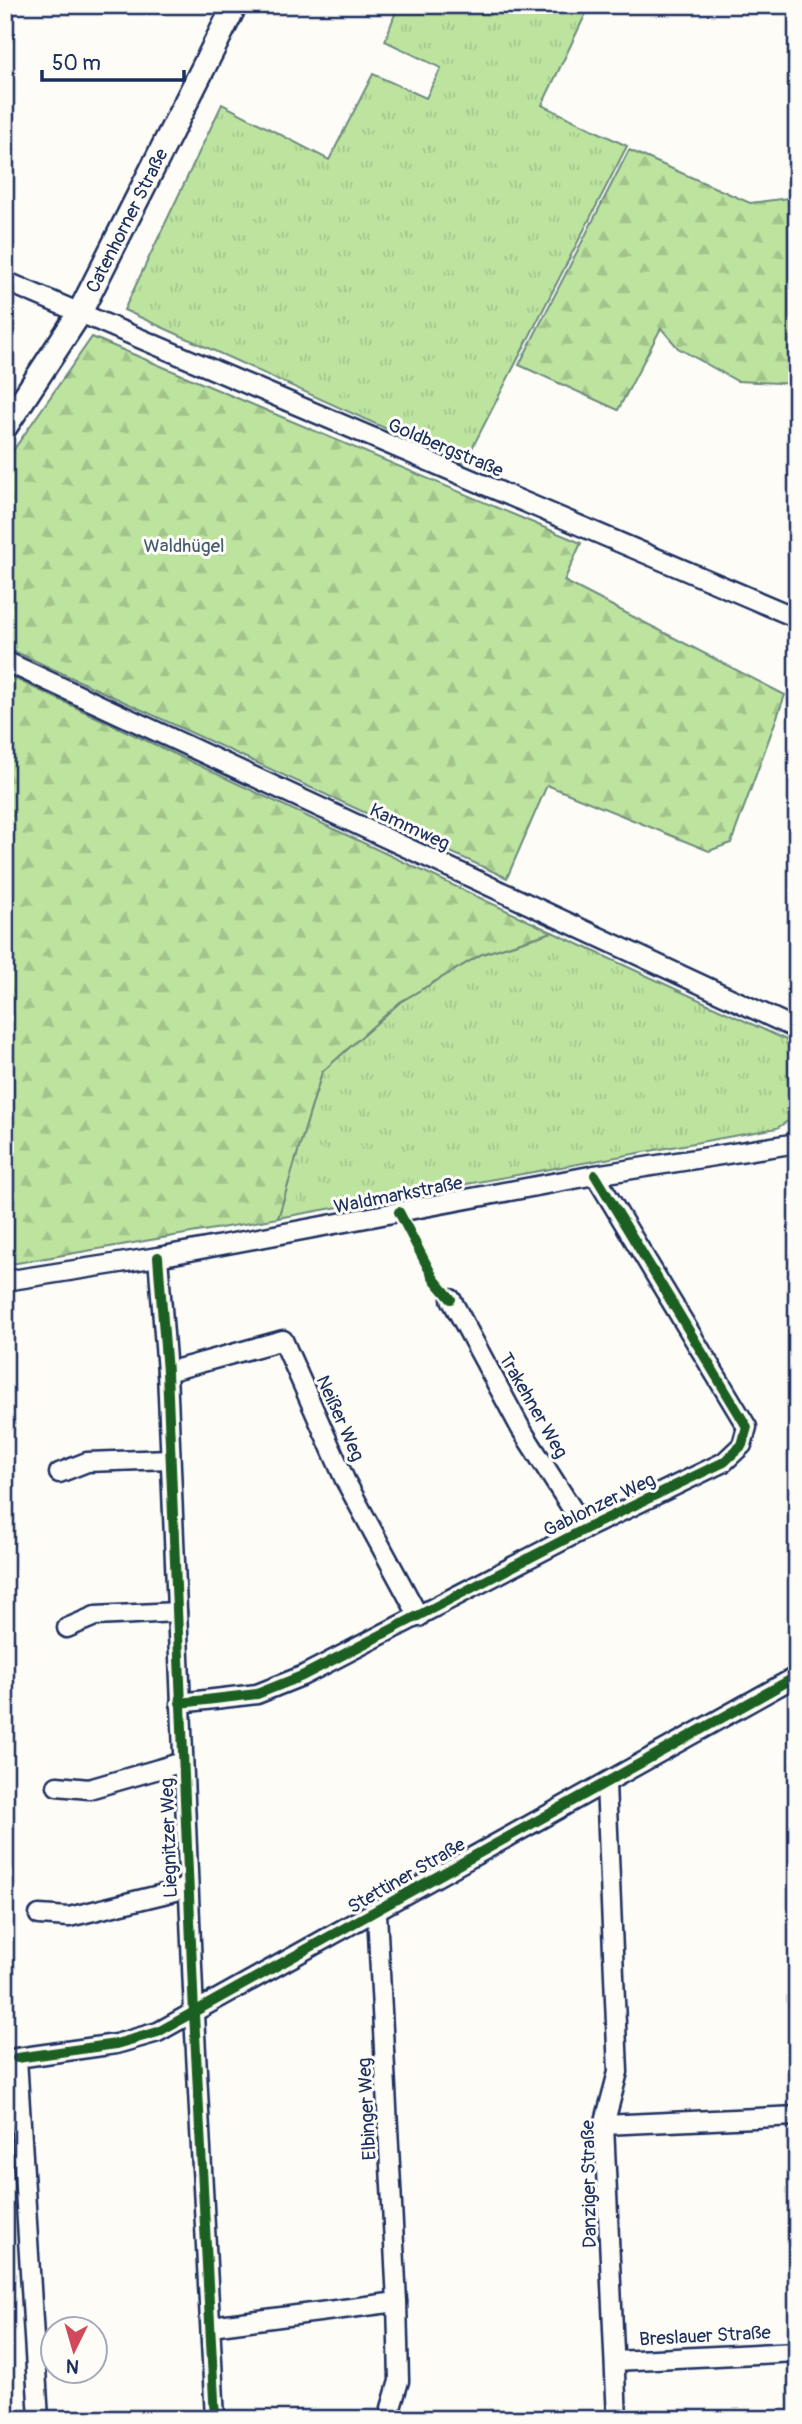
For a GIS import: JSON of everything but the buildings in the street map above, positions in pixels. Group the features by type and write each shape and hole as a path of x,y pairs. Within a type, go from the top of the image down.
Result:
{"street":[{"name":"Catenhorner Straße","path":"5,427 79,314 235,5"},
{"name":"Goldbergstraße","path":"5,281 797,618"},
{"name":"Kammweg","path":"5,661 797,1029"},
{"name":"Waldmarkstraße","path":"5,1281 158,1257 595,1175 797,1143"},
{"name":"Gablonzer Weg","path":"180,1703 257,1694 302,1676 419,1618 585,1529 724,1462 742,1445 747,1427 595,1175"},
{"name":"Liegnitzer Weg","path":"158,1257 167,1372 188,1888 215,2419"},
{"name":"Trakehner Weg","path":"451,1299 521,1429 585,1529"},
{"name":"Neißer Weg","path":"167,1372 283,1340 345,1480 419,1618"},
{"path":"59,1473 87,1462 170,1459"},
{"path":"67,1628 94,1616 177,1612"},
{"name":"Stettiner Straße","path":"11,2059 116,2044 158,2032 377,1913 797,1676"},
{"name":"Liegnitzer Weg","path":"57,1786 89,1789 183,1762"},
{"name":"Danziger Straße","path":"607,1783 618,2072 604,2125 617,2419"},
{"name":"Liegnitzer Weg","path":"39,1914 69,1917 188,1888"},
{"name":"Elbinger Weg","path":"377,1913 397,2302 399,2381 391,2408"},
{"path":"11,2059 39,2419"},
{"path":"604,2125 797,2116"},
{"path":"211,2326 397,2302"},
{"name":"Breslauer Straße","path":"615,2361 797,2352"}],"green space":[{"path":"389,5 590,5 542,105 627,146 464,464 124,310 222,104 329,160 373,74 426,98 441,68 385,41 396,11"},
{"path":"629,150 750,203 797,197 797,384 737,381 678,348 661,328 618,410 519,365"},
{"name":"Waldhügel","path":"92,337 581,543 564,581 785,695 731,843 709,851 547,785 507,878 5,647 5,468 10,455"},
{"path":"5,674 552,932 482,954 400,1002 322,1072 278,1218 5,1265"},
{"path":"552,932 797,1045 797,1115 777,1128 278,1218 322,1072 400,1002 482,954"}],"cycle path":[{"path":"180,1703 257,1694 302,1676 585,1529 724,1462 742,1445 747,1427 595,1175"},
{"path":"399,1212 434,1279 451,1299"},
{"path":"158,1257 167,1372 194,2014 215,2419"},
{"path":"17,2058 116,2044 158,2032 797,1676"}]}
